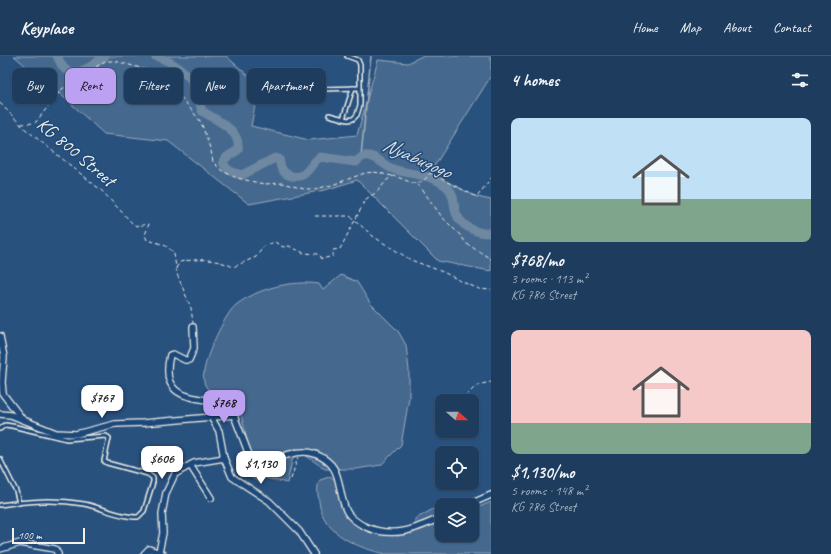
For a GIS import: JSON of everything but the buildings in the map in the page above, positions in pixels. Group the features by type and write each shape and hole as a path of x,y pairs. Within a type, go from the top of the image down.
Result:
{"street":[{"path":"193,327 194,348 189,360 185,360 173,354 170,355 168,377 170,386 186,396 230,405 251,460 254,462 261,462 299,451 314,453 327,460 335,468 346,509 352,518 365,527 386,533 402,533 414,530 435,520"},
{"path":"0,336 4,357 2,382 3,394 23,420"},
{"path":"0,414 11,415 56,433 76,434 120,424 234,415"},
{"path":"212,417 219,431 224,458 232,477 269,501 295,526 314,554"},
{"path":"144,554 149,549 161,553 163,533 162,514 166,493 175,474 190,465 224,458"},
{"path":"190,465 211,498"},
{"path":"479,500 491,495"},
{"path":"0,549 20,543 55,548 58,554"}],"lane":[{"path":"329,115 351,120 357,115 360,105 360,63 354,58 347,56"},
{"path":"343,119 353,88"},
{"path":"326,89 359,88"},
{"path":"0,429 5,425 12,426 67,440 106,436 109,438 104,461 148,474 152,478 144,511 138,517 84,504 53,500 0,505"},
{"path":"0,459 16,491 19,503"}],"path":[{"path":"21,124 35,123 54,98 77,78 105,61 115,61 155,72 172,86 201,122 211,151 213,162 222,171 237,178 264,184 282,183 304,189 315,189 332,185 365,173 374,172 393,176 421,188 442,218 467,244 491,259"},
{"name":"KG 800 Street","path":"0,103 21,124 64,162 102,191 133,224 136,226 149,224 145,235 147,240 167,246 174,254 176,268"},
{"path":"414,184 424,182 430,173 477,197 491,178"},
{"path":"193,327 191,308 182,289 176,268 180,262 188,260 211,260 233,267 256,257 264,246 275,242 282,246 289,246 304,253 319,254 322,259 330,258 333,256 333,250 340,249 366,199 377,192 387,180 393,176"},
{"path":"315,216 350,216 374,237 411,260 443,272 479,289 491,290"},
{"path":"469,394 477,385 491,382"},
{"path":"291,479 299,451"}],"shaded area":[{"path":"14,56 226,56 247,74 247,104 255,104 251,126 309,140 357,135 378,60 408,63 422,56 491,56 491,76 430,173 477,197 491,200 491,271 438,261 357,180 325,190 249,204 168,141 104,134 71,104 116,104 116,68 65,68 65,98 57,92 57,68 28,68"},
{"path":"341,275 357,282 370,303 398,331 406,345 409,370 409,398 401,445 381,465 356,469 325,469 295,448 287,483 265,478 260,483 245,473 248,463 243,451 248,445 239,410 233,404 211,393 205,385 205,365 209,353 217,335 232,309 245,299 265,290 287,284 319,284 323,290"},
{"path":"329,477 337,480 348,518 367,530 398,536 414,532 415,519 435,508 435,542 479,542 479,507 491,502 491,554 386,554 364,548 343,538 334,531 327,522 322,513 319,501 318,485 320,480"}],"waterway":[{"name":"Nyabugogo","path":"57,56 64,69 73,72 78,72 88,68 105,56"},
{"name":"Nyabugogo","path":"155,56 180,68 193,83 202,111 227,126 236,136 238,150 227,157 223,162 226,168 231,171 242,175 275,158 279,159 284,172 291,176 298,176 304,174 320,157 356,162 363,156 372,157 393,169 429,177 443,183 452,194 458,218 470,229 491,233"},
{"path":"361,156 371,56"}]}
